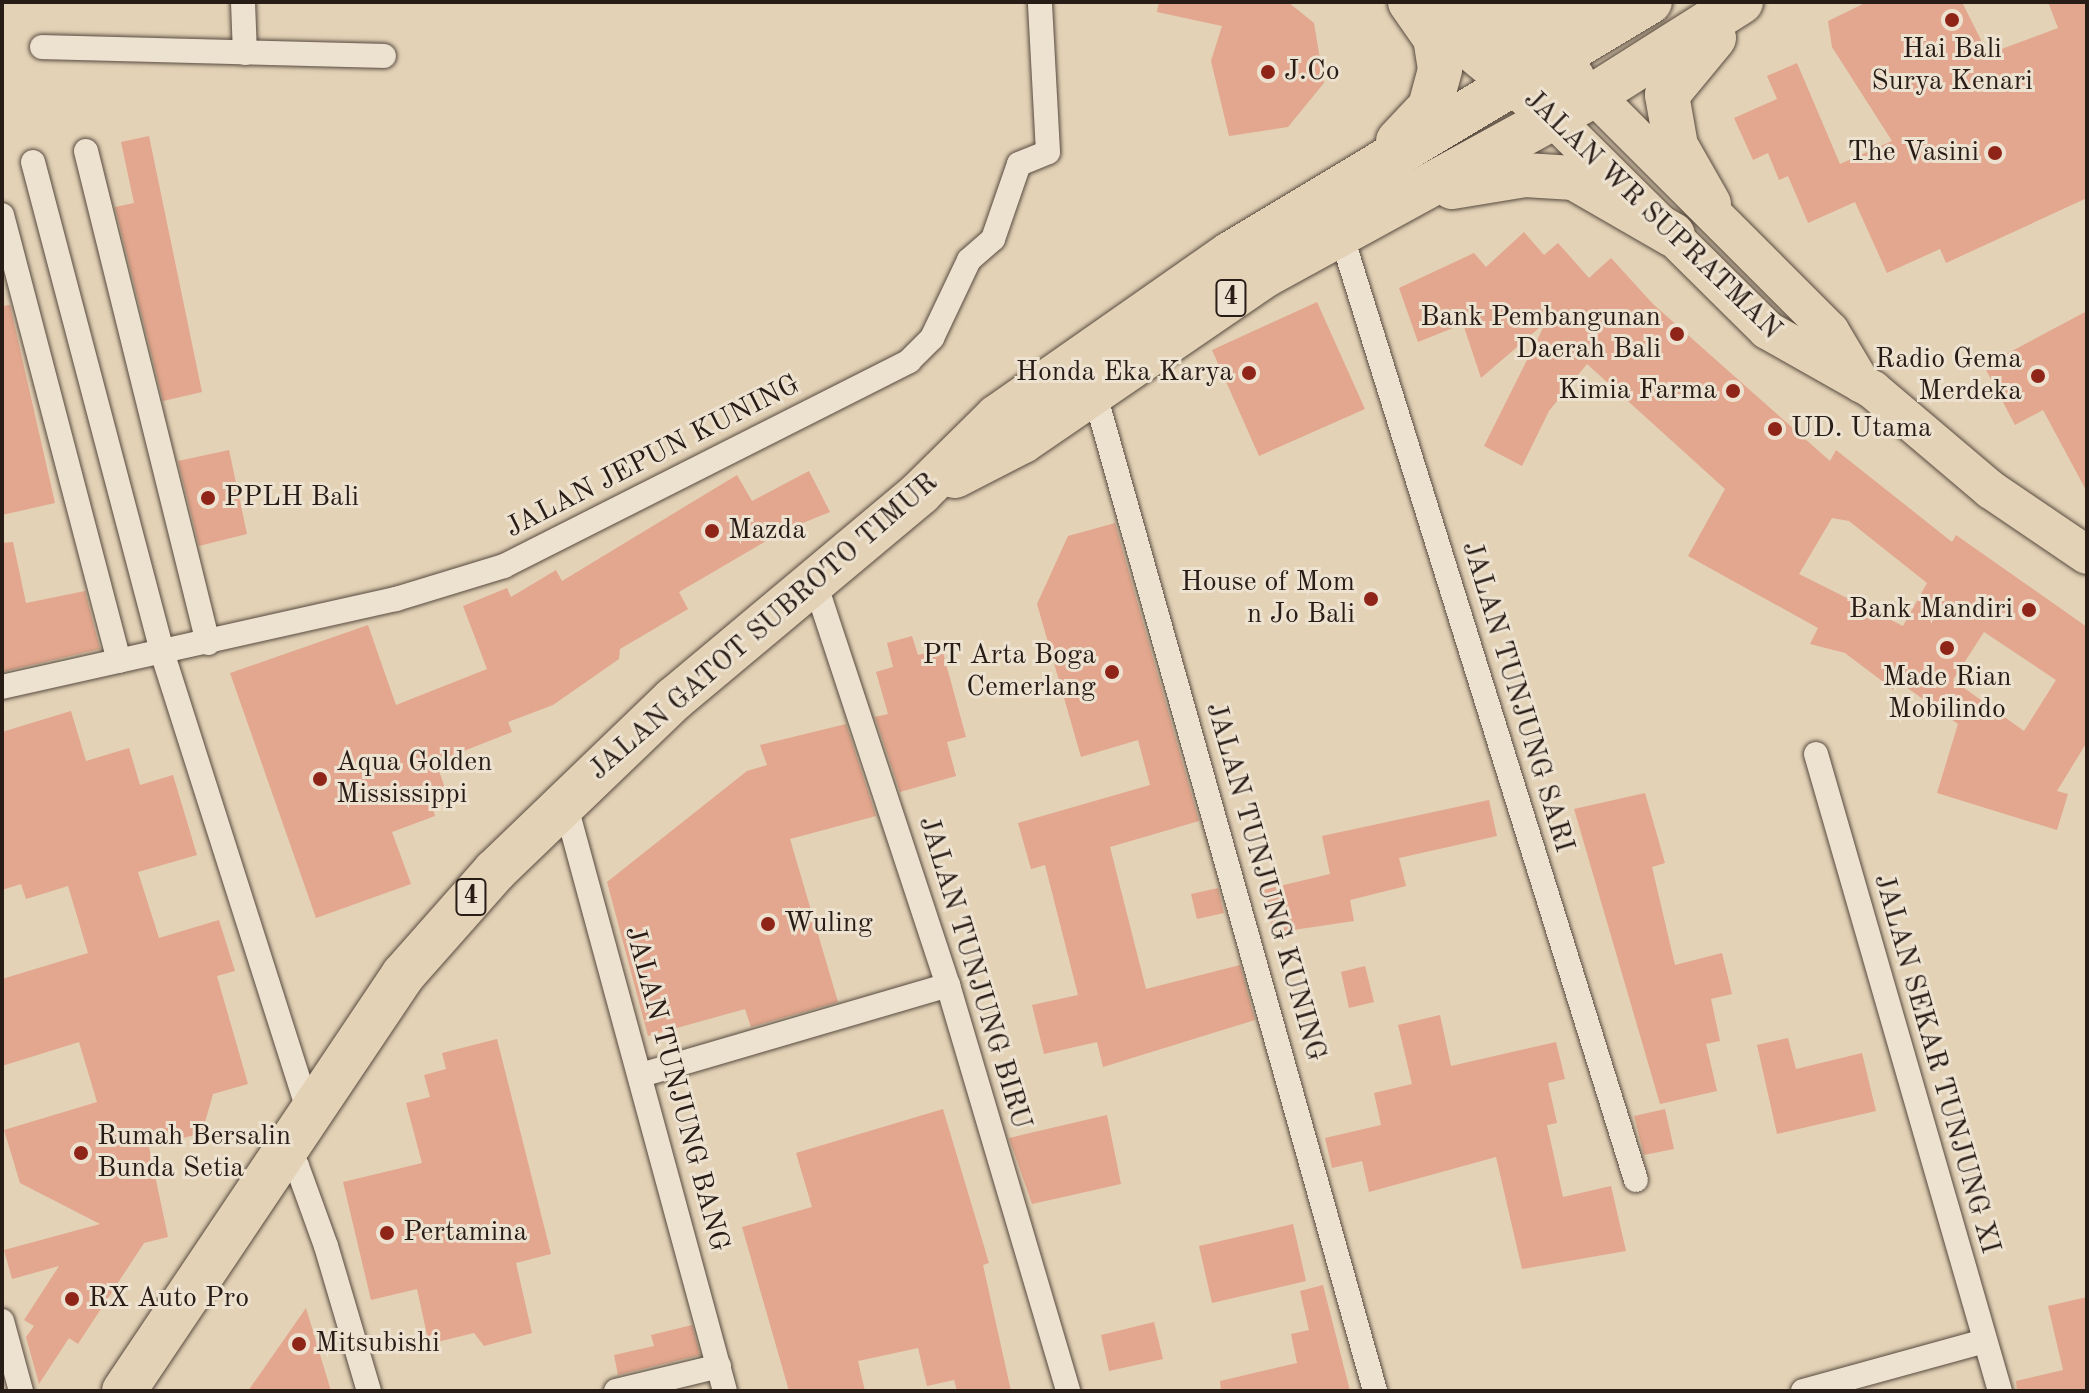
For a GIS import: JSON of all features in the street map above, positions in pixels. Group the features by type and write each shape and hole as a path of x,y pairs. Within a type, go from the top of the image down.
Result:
{"highway":[{"name":"JALAN WR SUPRATMAN","path":"1413,2 1552,117"},
{"name":"4","path":"1370,167 1424,115 1436,92 1439,50 1413,2"},
{"name":"JALAN WR SUPRATMAN","path":"1472,2 1594,95"},
{"path":"1510,2 1556,15 1617,2"},
{"name":"4","path":"1370,167 1555,63 1650,2"},
{"name":"4","path":"920,493 1023,441 1094,391 1340,231 1594,95 1741,2"},
{"path":"1709,204 1676,146 1667,95 1681,71 1749,2"},
{"name":"JALAN GATOT SUBROTO TIMUR","path":"124,1391 308,1108 452,916 565,803 813,577 920,493 997,417 1230,254 1370,167"},
{"path":"1398,199 1478,181 1556,175 1583,182 1673,235"}],"main road":[{"name":"JALAN WR SUPRATMAN","path":"1594,95 1709,204 1830,331 1861,383"},
{"name":"JALAN WR SUPRATMAN","path":"1552,117 1767,330 1826,370 1861,383 1991,490 2087,555"}],"street":[{"path":"243,2 245,53"},
{"name":"JALAN JEPUN KUNING","path":"2,687 119,661 163,655 504,566 909,361 932,338 969,260 993,239 1019,164 1048,152 1040,2"},
{"path":"42,47 384,56"},
{"path":"86,151 208,643"},
{"path":"33,162 163,655 308,1108"},
{"path":"2,215 119,661"},
{"name":"JALAN TUNJUNG SARI","path":"1340,231 1636,1180"},
{"name":"JALAN TUNJUNG KUNING","path":"1094,391 1375,1391"},
{"name":"JALAN TUNJUNG BIRU","path":"813,577 948,985 1068,1391"},
{"name":"JALAN SEKAR TUNJUNG XI","path":"1816,754 2000,1391"},
{"name":"JALAN TUNJUNG BANG","path":"565,803 725,1391"},
{"path":"641,1075 948,985"},
{"path":"281,1148 297,1166 326,1246 369,1391"},
{"path":"2,1321 21,1391"},
{"path":"1803,1391 1984,1341"},
{"path":"616,1391 719,1366"}],"building":[{"name":"J.Co","path":"1159,2 1288,2 1314,23 1324,83 1288,127 1229,136 1211,61 1222,26 1157,12"},
{"path":"1867,2 1962,2 1988,54 2058,28 2048,2 2087,2 2087,198 1946,263 1940,249 1887,273 1855,202 1808,223 1788,176 1779,180 1768,153 1753,160 1734,118 1777,99 1767,76 1797,63 1840,164 1892,141 1832,47 1828,21"},
{"path":"149,136 202,392 163,401 115,207 134,203 121,142"},
{"path":"1524,232 1544,255 1558,243 1589,278 1611,258 1653,304 1830,461 1836,450 1952,542 1956,535 2087,627 2087,742 2057,791 2068,794 2057,830 1937,793 1958,724 1899,682 1894,690 1845,653 1810,644 1818,628 1688,556 1725,489 1587,364 1549,411 1522,466 1484,446 1546,322 1481,378 1463,324 1418,342 1399,288 1474,253 1486,267","holes":["1832,518 1849,521 1927,583 1903,626 1799,574","1984,632 2056,680 2024,731 1953,680"]},
{"path":"1317,302 1365,409 1259,456 1212,350"},
{"path":"10,305 55,503 2,515 2,306"},
{"name":"Radio Gema Merdeka","path":"2087,311 2087,492 2043,410 2015,425 1984,366"},
{"name":"PPLH Bali","path":"229,450 247,534 199,546 178,461"},
{"path":"809,471 830,512 783,531 679,592 688,609 620,649 619,659 553,705 508,722 512,732 436,762 447,794 430,800 435,816 392,832 411,884 316,918 230,673 368,625 396,705 487,669 463,606 507,588 511,597 556,570 562,581 737,475 752,501"},
{"path":"1115,523 1199,821 1110,847 1146,989 1240,965 1255,1020 1103,1067 1097,1042 1044,1054 1032,1005 1078,995 1045,865 1031,869 1018,823 1150,785 1138,740 1081,757 1037,604 1068,536"},
{"path":"13,542 26,603 85,591 100,649 2,672 2,543"},
{"path":"912,636 918,655 942,649 966,737 947,742 956,776 900,792 875,717 888,714 876,672 893,667 887,643"},
{"path":"71,711 86,761 129,748 140,785 173,775 197,855 138,872 159,938 219,920 235,971 217,976 248,1084 213,1094 202,1133 149,1147 168,1237 144,1243 78,1344 69,1338 39,1384 26,1337 34,1326 24,1320 59,1266 12,1279 4,1250 100,1224 20,1183 4,1130 97,1102 79,1042 2,1066 2,979 88,953 68,886 26,899 21,884 2,890 2,732"},
{"path":"846,724 876,816 790,839 838,1002 751,1027 745,1009 648,1036 607,882 747,771 767,765 760,745"},
{"path":"1645,793 1665,863 1652,867 1675,965 1722,953 1732,994 1711,999 1720,1041 1706,1044 1717,1091 1660,1104 1574,809"},
{"path":"1489,800 1497,836 1399,858 1406,886 1350,900 1354,921 1273,933 1263,890 1330,874 1322,836"},
{"path":"1218,888 1224,913 1197,919 1191,894"},
{"path":"1365,966 1374,1002 1349,1008 1341,972"},
{"path":"1440,1015 1451,1066 1556,1042 1565,1079 1548,1083 1557,1123 1547,1125 1563,1197 1611,1186 1626,1251 1522,1269 1496,1157 1369,1192 1362,1161 1332,1168 1325,1138 1381,1125 1374,1093 1412,1084 1398,1025"},
{"path":"1788,1038 1796,1069 1862,1053 1876,1111 1777,1134 1757,1045"},
{"path":"497,1039 551,1254 516,1263 532,1333 484,1346 474,1333 429,1344 417,1289 371,1300 343,1182 422,1163 406,1103 430,1097 424,1075 446,1069 442,1053"},
{"path":"943,1109 989,1263 983,1265 1011,1391 957,1391 954,1380 927,1386 918,1348 858,1361 865,1391 789,1391 742,1227 812,1207 796,1153"},
{"path":"1665,1109 1674,1149 1644,1155 1634,1116"},
{"path":"1107,1115 1121,1184 1032,1204 1009,1138"},
{"path":"1293,1224 1306,1281 1212,1303 1199,1246"},
{"path":"1323,1285 1350,1391 1221,1391 1220,1381 1297,1363 1291,1334 1309,1330 1300,1291"},
{"path":"2087,1297 2087,1391 2017,1391 2016,1381 2063,1370 2048,1306"},
{"name":"Mitsubishi","path":"306,1308 331,1391 248,1391"},
{"path":"1154,1322 1163,1359 1109,1371 1101,1335"},
{"path":"692,1325 700,1355 618,1375 614,1355 654,1346 651,1335"}],"place":[{"name":"Hai Bali Surya Kenari","path":"1952,20"},
{"name":"J.Co","path":"1268,72"},
{"name":"The Vasini","path":"1995,153"},
{"name":"Bank Pembangunan Daerah Bali","path":"1677,334"},
{"name":"Honda Eka Karya","path":"1249,373"},
{"name":"Radio Gema Merdeka","path":"2038,376"},
{"name":"Kimia Farma","path":"1733,391"},
{"name":"UD. Utama","path":"1775,429"},
{"name":"PPLH Bali","path":"208,498"},
{"name":"Mazda","path":"712,531"},
{"name":"House of Mom n Jo Bali","path":"1371,599"},
{"name":"Bank Mandiri","path":"2029,610"},
{"name":"Made Rian Mobilindo","path":"1947,648"},
{"name":"PT Arta Boga Cemerlang","path":"1112,672"},
{"name":"Aqua Golden Mississippi","path":"320,779"},
{"name":"Wuling","path":"768,924"},
{"name":"Rumah Bersalin Bunda Setia","path":"81,1153"},
{"name":"Pertamina","path":"387,1233"},
{"name":"RX Auto Pro","path":"72,1299"},
{"name":"Mitsubishi","path":"299,1344"}]}
